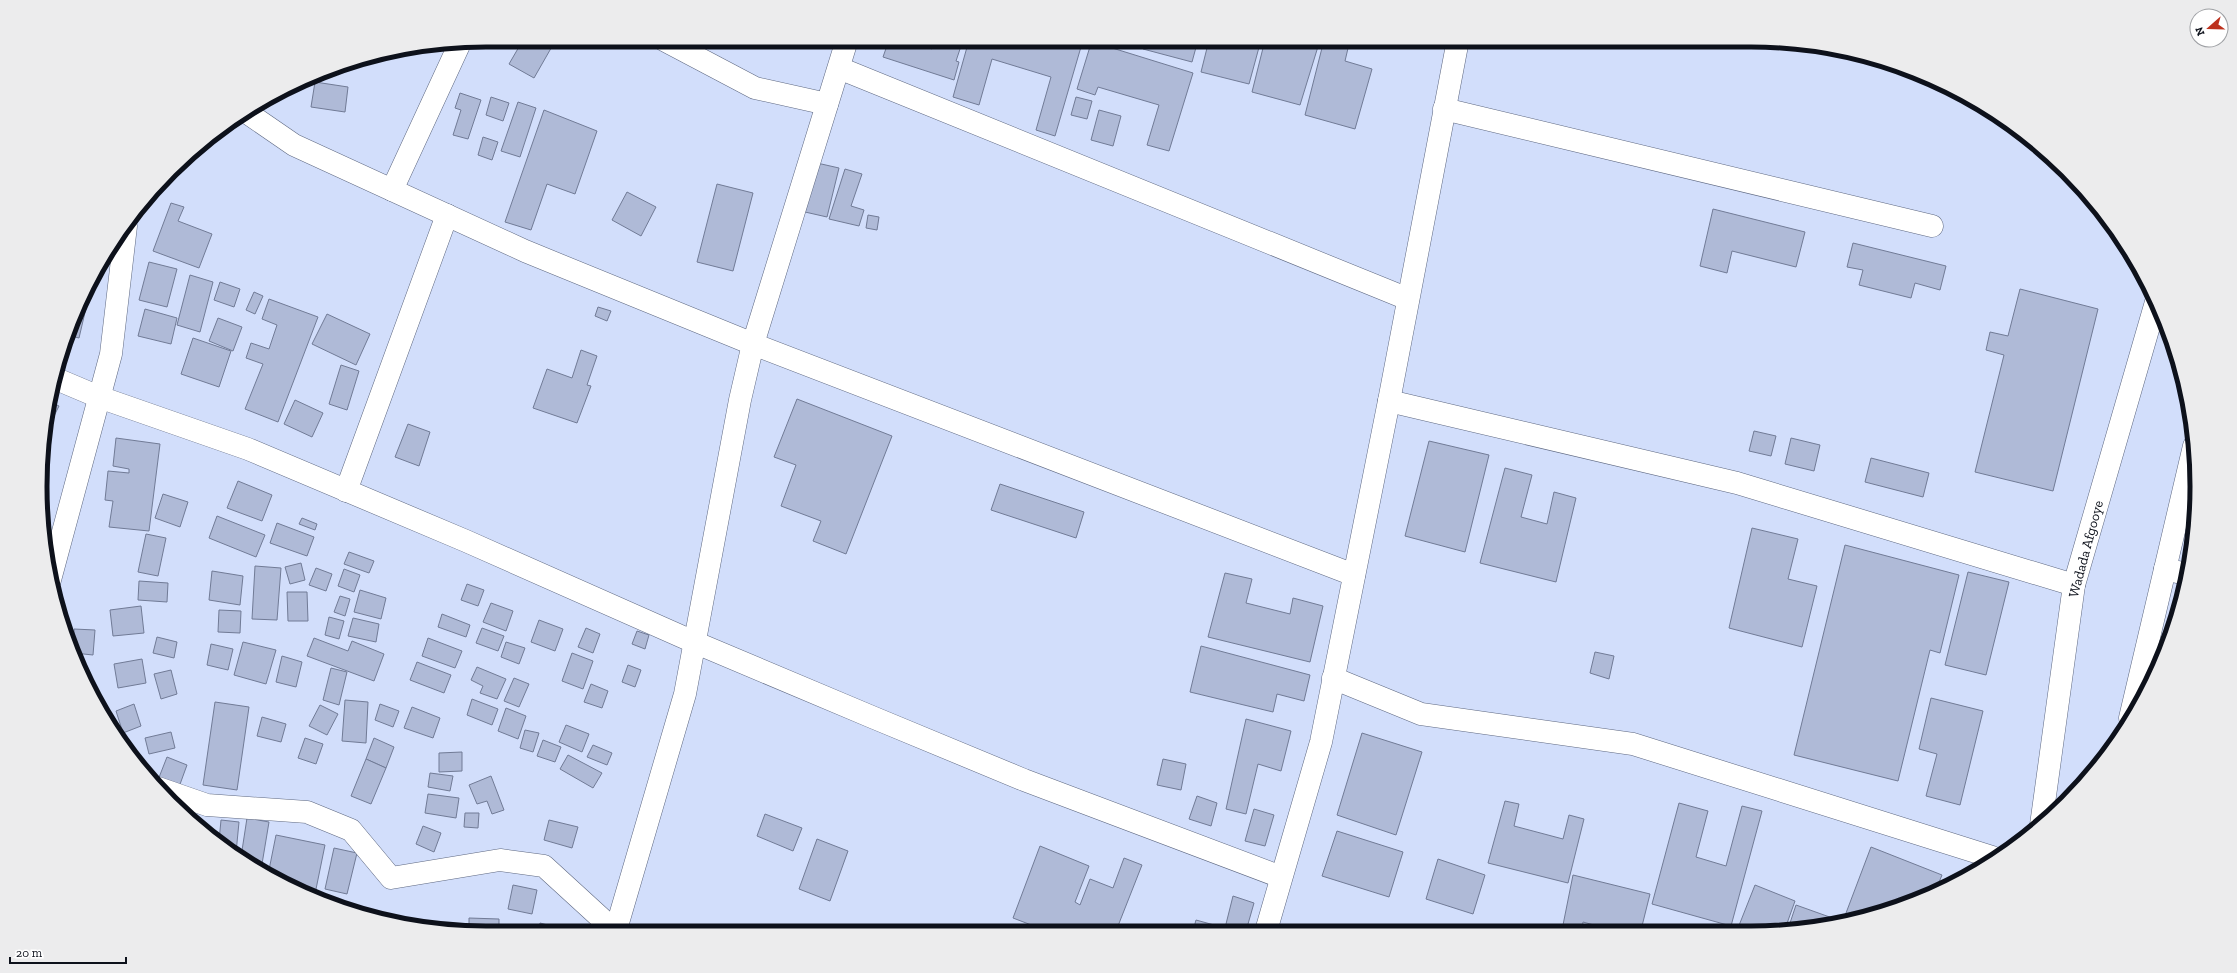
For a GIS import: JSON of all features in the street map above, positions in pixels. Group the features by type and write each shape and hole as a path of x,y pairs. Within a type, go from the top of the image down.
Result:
{"main road":[{"path":"677,47 755,88 827,104"},
{"path":"620,926 685,694 740,400 753,344 845,47"},
{"path":"1267,926 1321,742 1389,401 1457,47"},
{"path":"392,190 458,48"},
{"path":"839,68 1408,299"},
{"path":"1444,110 1932,226"},
{"path":"251,116 294,145 525,250 753,344 1354,575"},
{"path":"346,490 447,215"},
{"path":"54,565 111,354 125,237"},
{"name":"Wadada Afgooye","path":"2042,815 2074,585 2154,310"},
{"path":"60,381 99,397 248,449 473,544 694,642 1024,780 1281,877"},
{"path":"1389,401 1737,483 2074,585"},
{"path":"2134,700 2189,466"},
{"path":"2165,569 2182,573"},
{"path":"1333,678 1421,714 1633,744 1989,856"},
{"path":"172,792 207,804 307,812 351,830 391,878 500,860 544,866 611,926"}],"building":[{"path":"519,47 552,47 534,78 509,64"},
{"path":"887,47 926,47 932,49 933,47 961,47 956,61 959,62 954,80 883,57"},
{"path":"967,47 1081,47 1055,136 1036,130 1051,77 992,59 979,105 953,97"},
{"path":"1090,47 1109,47 1193,73 1169,151 1147,145 1159,105 1098,87 1095,95 1077,89"},
{"path":"1143,47 1196,47 1192,62 1143,49"},
{"path":"1207,47 1259,47 1249,84 1201,72"},
{"path":"1263,47 1318,47 1300,105 1252,92"},
{"path":"1322,47 1348,47 1345,61 1372,69 1355,129 1305,115"},
{"path":"315,82 348,87 345,112 311,107"},
{"path":"460,93 481,100 468,139 453,135 461,110 455,108"},
{"path":"491,97 509,103 503,121 486,115"},
{"path":"1076,97 1092,101 1087,119 1071,115"},
{"path":"518,102 536,108 520,157 501,151"},
{"path":"544,110 597,131 575,194 547,184 531,230 505,222"},
{"path":"1099,110 1121,116 1113,146 1091,140"},
{"path":"483,137 498,142 492,160 478,155"},
{"path":"817,163 839,168 827,217 805,212"},
{"path":"845,169 862,174 851,206 864,210 859,226 829,219"},
{"path":"717,184 753,193 733,271 697,262"},
{"path":"627,192 656,207 641,236 612,220"},
{"path":"171,203 184,207 178,221 212,234 199,268 153,251"},
{"path":"1713,209 1805,232 1796,267 1732,251 1727,273 1700,266"},
{"path":"868,215 879,217 877,230 866,228"},
{"path":"1853,243 1946,266 1940,290 1915,283 1911,298 1859,285 1863,270 1847,267"},
{"path":"149,262 177,269 167,307 139,300"},
{"path":"190,275 213,282 200,332 177,325"},
{"path":"220,282 240,289 234,307 214,300"},
{"path":"2020,289 2098,309 2053,491 1975,472 2004,355 1986,350 1990,332 2008,336"},
{"path":"254,292 263,296 255,314 246,310"},
{"path":"269,299 318,317 278,422 245,409 263,364 246,358 251,343 269,349 277,325 262,319"},
{"path":"87,302 79,338 73,337"},
{"path":"598,307 611,311 607,321 595,316"},
{"path":"145,309 177,318 171,344 138,336"},
{"path":"327,314 370,334 356,365 312,344"},
{"path":"218,318 242,327 233,351 209,341"},
{"path":"193,338 231,351 219,387 181,374"},
{"path":"581,350 597,356 587,385 591,386 577,423 533,408 547,369 572,378"},
{"path":"341,365 359,371 347,410 329,404"},
{"path":"797,399 892,436 846,554 813,541 821,521 781,506 796,465 774,457"},
{"path":"295,400 323,413 312,437 284,424"},
{"path":"55,404 59,406 52,419"},
{"path":"408,424 430,432 419,466 395,457"},
{"path":"1754,431 1776,436 1771,456 1749,451"},
{"path":"116,438 160,444 149,531 109,527 113,501 105,500 108,471 129,473 129,469 113,466"},
{"path":"1791,438 1820,445 1814,471 1785,464"},
{"path":"1429,441 1489,455 1465,552 1405,536"},
{"path":"1871,458 1929,473 1923,497 1865,482"},
{"path":"1505,468 1532,475 1521,517 1547,524 1554,492 1576,498 1556,582 1480,563"},
{"path":"238,481 272,495 262,521 227,508"},
{"path":"1000,484 1084,512 1076,538 991,510"},
{"path":"163,494 188,502 180,527 155,518"},
{"path":"217,516 265,535 256,557 209,538"},
{"path":"302,518 317,524 315,530 299,524"},
{"path":"277,523 314,537 307,556 270,543"},
{"path":"1752,528 1798,539 1788,579 1817,586 1802,647 1729,628"},
{"path":"146,534 166,538 158,576 138,572"},
{"path":"1845,545 1959,575 1940,653 1930,650 1898,781 1794,755"},
{"path":"349,552 374,561 369,573 344,564"},
{"path":"301,563 305,580 290,584 285,567"},
{"path":"255,566 281,568 277,620 252,619"},
{"path":"316,568 332,574 326,591 309,585"},
{"path":"344,569 360,575 354,592 338,586"},
{"path":"212,571 243,576 240,605 209,600"},
{"path":"1968,572 2009,582 1986,675 1945,665"},
{"path":"1225,573 1252,579 1246,603 1290,614 1293,598 1323,606 1310,662 1208,637"},
{"path":"139,581 168,583 167,602 138,600"},
{"path":"467,584 484,590 478,606 461,600"},
{"path":"360,590 386,598 381,619 354,612"},
{"path":"287,592 307,592 308,621 288,621"},
{"path":"340,596 350,599 345,616 334,612"},
{"path":"491,603 513,611 506,631 483,622"},
{"path":"141,606 144,633 113,636 110,610"},
{"path":"219,610 241,611 240,633 218,632"},
{"path":"442,614 470,625 466,637 438,627"},
{"path":"329,617 344,621 339,639 325,635"},
{"path":"353,618 379,624 376,642 348,636"},
{"path":"539,620 563,629 555,651 531,642"},
{"path":"482,628 504,636 498,651 476,643"},
{"path":"586,628 600,634 593,653 578,647"},
{"path":"74,629 95,630 93,655 79,654 74,639"},
{"path":"637,631 649,635 645,649 632,644"},
{"path":"157,637 177,642 174,658 153,653"},
{"path":"314,638 348,651 352,641 384,654 374,681 307,656"},
{"path":"428,638 462,651 455,668 422,656"},
{"path":"243,642 276,650 266,684 234,675"},
{"path":"506,642 525,648 519,664 501,657"},
{"path":"211,644 233,649 228,670 207,665"},
{"path":"1201,646 1310,675 1304,701 1277,694 1273,712 1190,692"},
{"path":"1595,652 1614,656 1609,679 1590,673"},
{"path":"572,653 593,661 583,689 562,681"},
{"path":"282,656 302,662 296,687 276,682"},
{"path":"142,659 146,683 118,688 114,664"},
{"path":"417,662 451,675 444,693 410,680"},
{"path":"628,665 641,670 635,687 622,682"},
{"path":"477,667 506,679 497,699 480,693 483,686 471,680"},
{"path":"331,668 347,672 339,705 323,700"},
{"path":"171,670 177,694 161,699 154,674"},
{"path":"514,678 529,684 519,707 504,701"},
{"path":"591,684 608,691 602,708 584,702"},
{"path":"1931,698 1983,711 1960,805 1926,796 1937,754 1919,749"},
{"path":"472,699 498,709 492,725 467,715"},
{"path":"345,700 368,702 366,743 342,741"},
{"path":"215,702 249,707 237,790 203,785"},
{"path":"134,704 141,726 123,733 116,711"},
{"path":"380,704 399,711 393,727 375,720"},
{"path":"320,705 338,714 327,735 309,726"},
{"path":"412,707 440,718 433,738 404,728"},
{"path":"506,708 526,716 518,739 498,731"},
{"path":"262,717 286,724 281,742 257,736"},
{"path":"1246,719 1291,731 1281,771 1258,764 1246,814 1226,809"},
{"path":"566,725 589,734 582,752 559,742"},
{"path":"525,730 539,733 533,752 520,748"},
{"path":"171,732 175,748 149,754 145,738"},
{"path":"1362,733 1422,752 1396,835 1337,815"},
{"path":"305,738 323,744 316,764 298,758"},
{"path":"374,738 394,747 386,768 366,759"},
{"path":"543,740 561,747 555,762 537,756"},
{"path":"593,745 612,753 607,765 587,757"},
{"path":"462,752 462,771 439,772 439,753"},
{"path":"568,755 602,773 593,788 560,769"},
{"path":"167,757 187,765 179,787 161,781 159,779"},
{"path":"366,759 386,768 371,804 351,796"},
{"path":"1163,759 1186,764 1181,790 1157,785"},
{"path":"430,773 453,776 450,791 428,787"},
{"path":"491,776 504,810 492,814 487,801 477,804 469,785"},
{"path":"428,794 459,798 456,818 425,813"},
{"path":"1197,796 1217,803 1211,826 1189,819"},
{"path":"1505,801 1519,804 1514,826 1563,839 1569,815 1584,819 1568,883 1488,863"},
{"path":"1679,803 1708,811 1696,857 1726,866 1742,806 1762,811 1731,926 1652,904"},
{"path":"1254,809 1274,815 1265,846 1245,841"},
{"path":"465,813 479,813 478,828 464,827"},
{"path":"765,814 802,828 793,851 757,836"},
{"path":"247,818 269,822 262,864 242,852"},
{"path":"221,820 239,822 236,848 220,835"},
{"path":"549,820 578,827 572,848 544,840"},
{"path":"423,826 441,833 434,852 416,844"},
{"path":"1337,831 1403,852 1389,897 1322,876"},
{"path":"276,835 325,845 315,892 269,868"},
{"path":"817,839 848,851 830,901 799,889"},
{"path":"1040,846 1089,866 1075,902 1080,905 1090,879 1113,888 1124,858 1142,865 1118,926 1034,926 1013,918"},
{"path":"1871,847 1942,875 1938,884 1919,893 1892,903 1845,916"},
{"path":"334,848 357,853 347,894 325,889"},
{"path":"1438,859 1485,875 1473,914 1426,899"},
{"path":"1573,875 1650,894 1642,926 1598,926 1583,922 1582,926 1563,926"},
{"path":"513,885 537,890 532,914 508,909"},
{"path":"1755,885 1795,901 1787,924 1739,926"},
{"path":"1233,896 1254,903 1247,926 1226,926"},
{"path":"1796,905 1833,918 1808,922 1790,924"},
{"path":"469,918 499,919 499,926 469,925"},
{"path":"1196,920 1218,926 1194,926"},
{"path":"540,923 551,926 539,926"}]}
